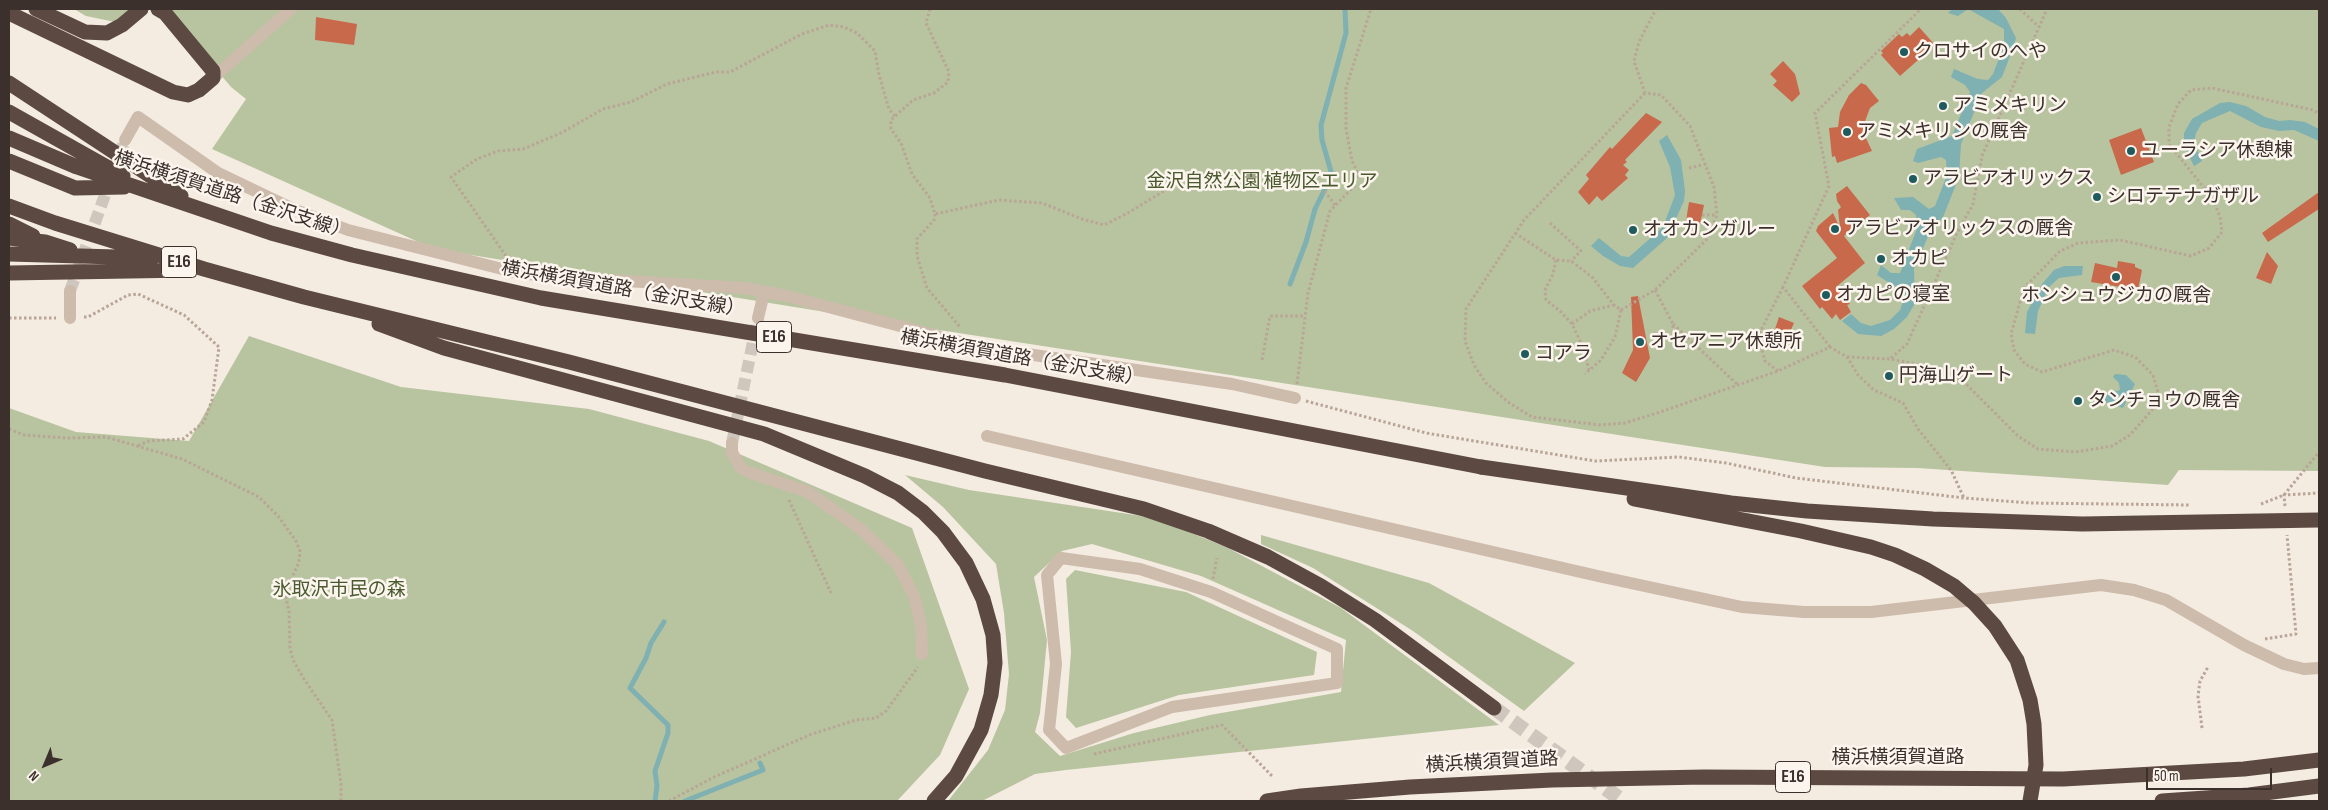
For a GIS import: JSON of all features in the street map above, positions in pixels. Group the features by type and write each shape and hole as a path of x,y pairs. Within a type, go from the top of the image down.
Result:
{"highway":[{"path":"36,9 85,32 107,33 122,25 141,9"},
{"path":"9,12 173,92 188,95 199,90 213,78 212,71 164,13 158,9"},
{"path":"11,85 199,208"},
{"path":"9,112 155,193"},
{"path":"9,124 56,138"},
{"name":"横浜横須賀道路（金沢支線）","path":"9,138 76,167 271,233 352,255 541,298 1005,375 1481,468"},
{"path":"9,142 36,150"},
{"path":"9,161 75,188 136,187"},
{"path":"9,197 29,213"},
{"name":"E16","path":"9,206 171,259 304,297 569,362 984,471 1153,512 1208,531 1268,557 1321,586 1375,620 1494,708"},
{"path":"9,224 45,242 88,256"},
{"path":"9,238 45,242"},
{"path":"9,254 171,259"},
{"path":"9,273 204,269"},
{"name":"E16","path":"304,297 444,348 764,434 865,476 898,493 923,512 943,532 966,562 983,599 993,635 995,662 991,695 981,730 956,776 934,801"},
{"name":"E16","path":"1481,468 1731,503 1808,511 1932,519 2082,524 2319,520"},
{"name":"E16","path":"1481,468 1801,530 1895,555 1925,568 1954,586 1974,603 1995,626 2017,660 2030,700 2034,724 2036,764 2030,801"},
{"name":"横浜横須賀道路","path":"1267,801 1301,796 1400,788 1552,780 1704,776 2063,779 2244,770 2319,760"},
{"path":"2162,801 2249,795 2319,786"}],"lane":[{"path":"213,78 291,9"},
{"path":"126,140 138,117 218,173 293,209 348,230 518,273 745,288 787,296 979,347 1232,384 1295,398"},
{"path":"70,291 70,318"},
{"path":"758,318 764,293"},
{"path":"987,436 1579,572 1742,607 1804,612 1871,612 2101,585 2134,590 2166,600 2244,645 2284,664 2304,669 2319,668"},
{"path":"732,443 732,452 740,467 808,492 868,534 898,565 914,596 921,626 922,654"},
{"path":"1061,558 1140,569 1211,592 1337,649 1337,682 1172,707 1066,748 1049,730 1056,664 1047,574 1061,558"}],"path":[{"path":"930,9 926,23 949,72 948,82 934,93 913,100 891,120 891,129 901,144 912,174 930,198 935,214 935,219 917,239 920,267 924,272 927,288 947,314 979,347"},
{"path":"1371,9 1346,88 1346,129 1352,160 1357,171 1355,185 1330,211 1308,293 1295,398 1426,433 1595,461 1679,457 1726,463 1796,478 1964,498 2031,503 2197,505"},
{"path":"1645,93 1634,61 1638,42 1656,9"},
{"path":"1778,371 1765,361 1758,336 1783,287 1829,186 1815,113 1921,9"},
{"path":"2020,9 2039,27"},
{"path":"1890,358 1907,344 1957,233 1973,204 1982,156 2047,9"},
{"path":"518,273 451,177 477,159 498,151 523,149 561,133 603,109 631,102 667,84 716,72 730,72 802,34 829,25 844,27 857,33 875,51 879,75 890,110 895,116"},
{"path":"1847,357 1890,358 1945,370 1963,381 2018,436 2038,449 2076,452 2112,446 2130,436 2152,410 2158,392 2154,375 2135,357 2114,350 2042,372 2025,364 2014,350 2011,334 2024,288 2060,251 2078,243 2120,240 2191,256 2209,248 2222,232 2220,217 2213,199 2169,144 2168,127 2178,104 2191,90 2212,88 2313,110 2319,114"},
{"path":"1585,374 1600,360 1614,337 1621,310 1655,290 1707,239 1717,215 1714,188 1690,126 1661,95 1645,93"},
{"path":"1645,93 1524,220 1466,309 1465,341 1474,365 1486,382 1508,402 1532,417 1601,426 1625,423 1738,385 1778,371 1830,347"},
{"path":"1689,168 1706,164"},
{"path":"935,214 999,200 1008,200 1042,203 1082,219 1104,225 1128,213 1180,181 1215,176 1238,178 1290,170 1308,174 1321,186 1336,205"},
{"path":"1702,215 1717,215"},
{"path":"1550,223 1581,251 1571,261"},
{"path":"1515,233 1556,260 1571,261 1592,276 1614,305 1621,310"},
{"path":"1556,260 1553,274 1545,290 1546,300 1572,324 1583,347 1589,370"},
{"path":"1783,287 1830,347 1847,357 1858,375 1874,390 1903,403 1918,429 1951,470 1964,498"},
{"path":"1655,290 1673,324 1738,385"},
{"path":"9,318 88,317 128,295 138,294 184,315 218,346 212,400 204,422 183,440 149,441 137,446"},
{"path":"1572,324 1590,311 1614,305"},
{"path":"1262,360 1270,316 1305,316"},
{"path":"1673,324 1673,338"},
{"path":"9,429 24,435 67,438 106,437 182,459 258,497 278,516 296,541 300,551 298,562 285,593 289,611 290,648 300,673 332,720 341,784 341,801"},
{"path":"2286,513 2284,495 2319,452"},
{"path":"782,484 831,593"},
{"path":"2254,504 2263,504 2284,495 2319,493"},
{"path":"2261,640 2296,634 2287,532"},
{"path":"1211,592 1217,558"},
{"path":"669,801 716,776 812,734 856,720 876,718 886,711 921,663 922,654"},
{"path":"2202,728 2198,696 2200,681 2208,667"},
{"path":"1092,755 1222,726 1273,776"}],"green space":[{"path":"74,9 147,9 115,22 86,16"},
{"name":"金沢自然公園 植物区エリア","path":"166,9 2319,9 2319,471 2179,470 2168,485 1918,468 1825,467 894,323 434,249 212,149 246,99 231,87"},
{"name":"氷取沢市民の森","path":"249,336 401,387 589,409 709,441 912,528 969,689 940,755 897,801 9,801 9,408 76,432 189,441"},
{"path":"905,475 969,490 1155,518 1228,548 1341,608 1499,725 1035,774 982,801 948,801 988,750 1005,710 1009,674 1004,613 996,564 943,507","holes":["1092,544 1201,576 1346,640 1341,692 1210,715 1134,733 1060,756 1035,732 1040,713 1047,640 1034,577 1062,551"]},
{"path":"1261,535 1429,583 1575,663 1524,711 1413,631 1313,568 1261,544"},
{"path":"1075,570 1186,592 1317,652 1314,675 1179,695 1076,728 1066,717 1071,652 1066,579"}],"water":[{"path":"1952,9 1968,9 1958,16 1948,13"},
{"path":"1968,9 1998,9 2006,18 2016,38 2014,46 2002,77 1982,93 1961,144 1959,177 1943,217 1930,232 1914,269 1915,303 1907,317 1894,329 1881,336 1858,334 1842,321 1851,314 1861,323 1871,326 1890,320 1900,310 1905,295 1904,292 1877,275 1881,265 1891,273 1900,273 1918,226 1916,215 1910,210 1901,210 1894,198 1913,197 1929,209 1935,206 1947,175 1946,160 1941,157 1918,163 1913,161 1917,149 1952,136 1970,92 1965,85 1951,77 1954,69 1978,79 1988,80 1993,74 2004,45 2004,29"},
{"path":"2230,102 2246,106 2265,117 2279,121 2305,122 2319,129 2319,141 2294,130 2279,131 2261,127 2230,111 2202,123 2196,133 2194,142 2202,161 2194,166 2184,146 2184,133 2192,119 2220,103"},
{"path":"1667,135 1681,160 1685,191 1684,201 1667,238 1633,268 1620,266 1591,246 1599,238 1621,256 1629,257 1663,227 1675,195 1670,167 1659,141"},
{"path":"2064,266 2083,266 2082,275 2059,278 2049,287 2038,311 2035,334 2025,333 2027,312 2042,284 2054,270"},
{"path":"2115,374 2126,375 2135,384 2123,408 2105,402 2103,395 2120,390 2119,383 2113,377"}],"building":[{"path":"316,17 357,24 354,45 315,40"},
{"name":"クロサイのへや","path":"1919,27 1935,45 1900,76 1881,55 1883,53 1881,51 1899,34 1902,37 1907,33 1910,36"},
{"path":"1783,61 1795,74 1800,94 1792,102 1773,85 1777,81 1770,74"},
{"name":"アミメキリンの厩舎","path":"1861,83 1866,85 1879,101 1870,108 1864,124 1865,136 1872,151 1837,163 1835,156 1832,157 1829,128 1838,127 1840,112 1849,95"},
{"path":"1646,113 1662,122 1625,160 1627,162 1623,165 1629,170 1625,175 1628,178 1602,201 1597,196 1589,205 1578,192 1589,179 1586,175 1610,147 1612,149"},
{"name":"ユーラシア休憩棟","path":"2141,128 2154,162 2121,175 2109,140"},
{"path":"1847,186 1870,215 1844,236 1865,263 1836,287 1850,304 1847,305 1851,312 1840,320 1836,314 1832,319 1822,307 1820,309 1802,286 1837,258 1816,231 1818,226 1833,213 1840,228 1838,210 1841,207 1837,201 1836,194"},
{"path":"2319,192 2319,209 2268,242 2262,233"},
{"path":"1689,202 1704,205 1700,224 1686,221"},
{"path":"2267,252 2278,266 2271,284 2256,278"},
{"name":"ホンシュウジカの厩舎","path":"2118,261 2135,264 2135,267 2142,270 2138,290 2091,282 2095,263 2117,268"},
{"name":"オセアニア休憩所","path":"1638,296 1650,358 1636,382 1622,373 1633,350 1631,297"},
{"path":"1779,317 1794,323 1785,343 1772,338"}],"waterway":[{"path":"1290,284 1306,242 1315,209 1332,175 1322,140 1321,125 1346,33 1345,9"},
{"path":"655,801 657,786 655,771 668,733 668,725 630,688 646,658 651,643 664,622"},
{"path":"685,801 763,770 760,763"}],"tunnel":[{"path":"70,291 125,140"},
{"path":"732,443 758,318"},
{"path":"1494,708 1623,801"}],"place":[{"name":"クロサイのへや","path":"1904,52"},
{"name":"アミメキリン","path":"1943,106"},
{"name":"アミメキリンの厩舎","path":"1847,132"},
{"name":"ユーラシア休憩棟","path":"2131,151"},
{"name":"アラビアオリックス","path":"1913,179"},
{"name":"シロテテナガザル","path":"2097,197"},
{"name":"アラビアオリックスの厩舎","path":"1835,229"},
{"name":"オオカンガルー","path":"1633,230"},
{"name":"オカピ","path":"1881,259"},
{"name":"ホンシュウジカの厩舎","path":"2116,277"},
{"name":"オカピの寝室","path":"1826,295"},
{"name":"オセアニア休憩所","path":"1640,342"},
{"name":"コアラ","path":"1525,354"},
{"name":"円海山ゲート","path":"1889,376"},
{"name":"タンチョウの厩舎","path":"2078,401"}]}
